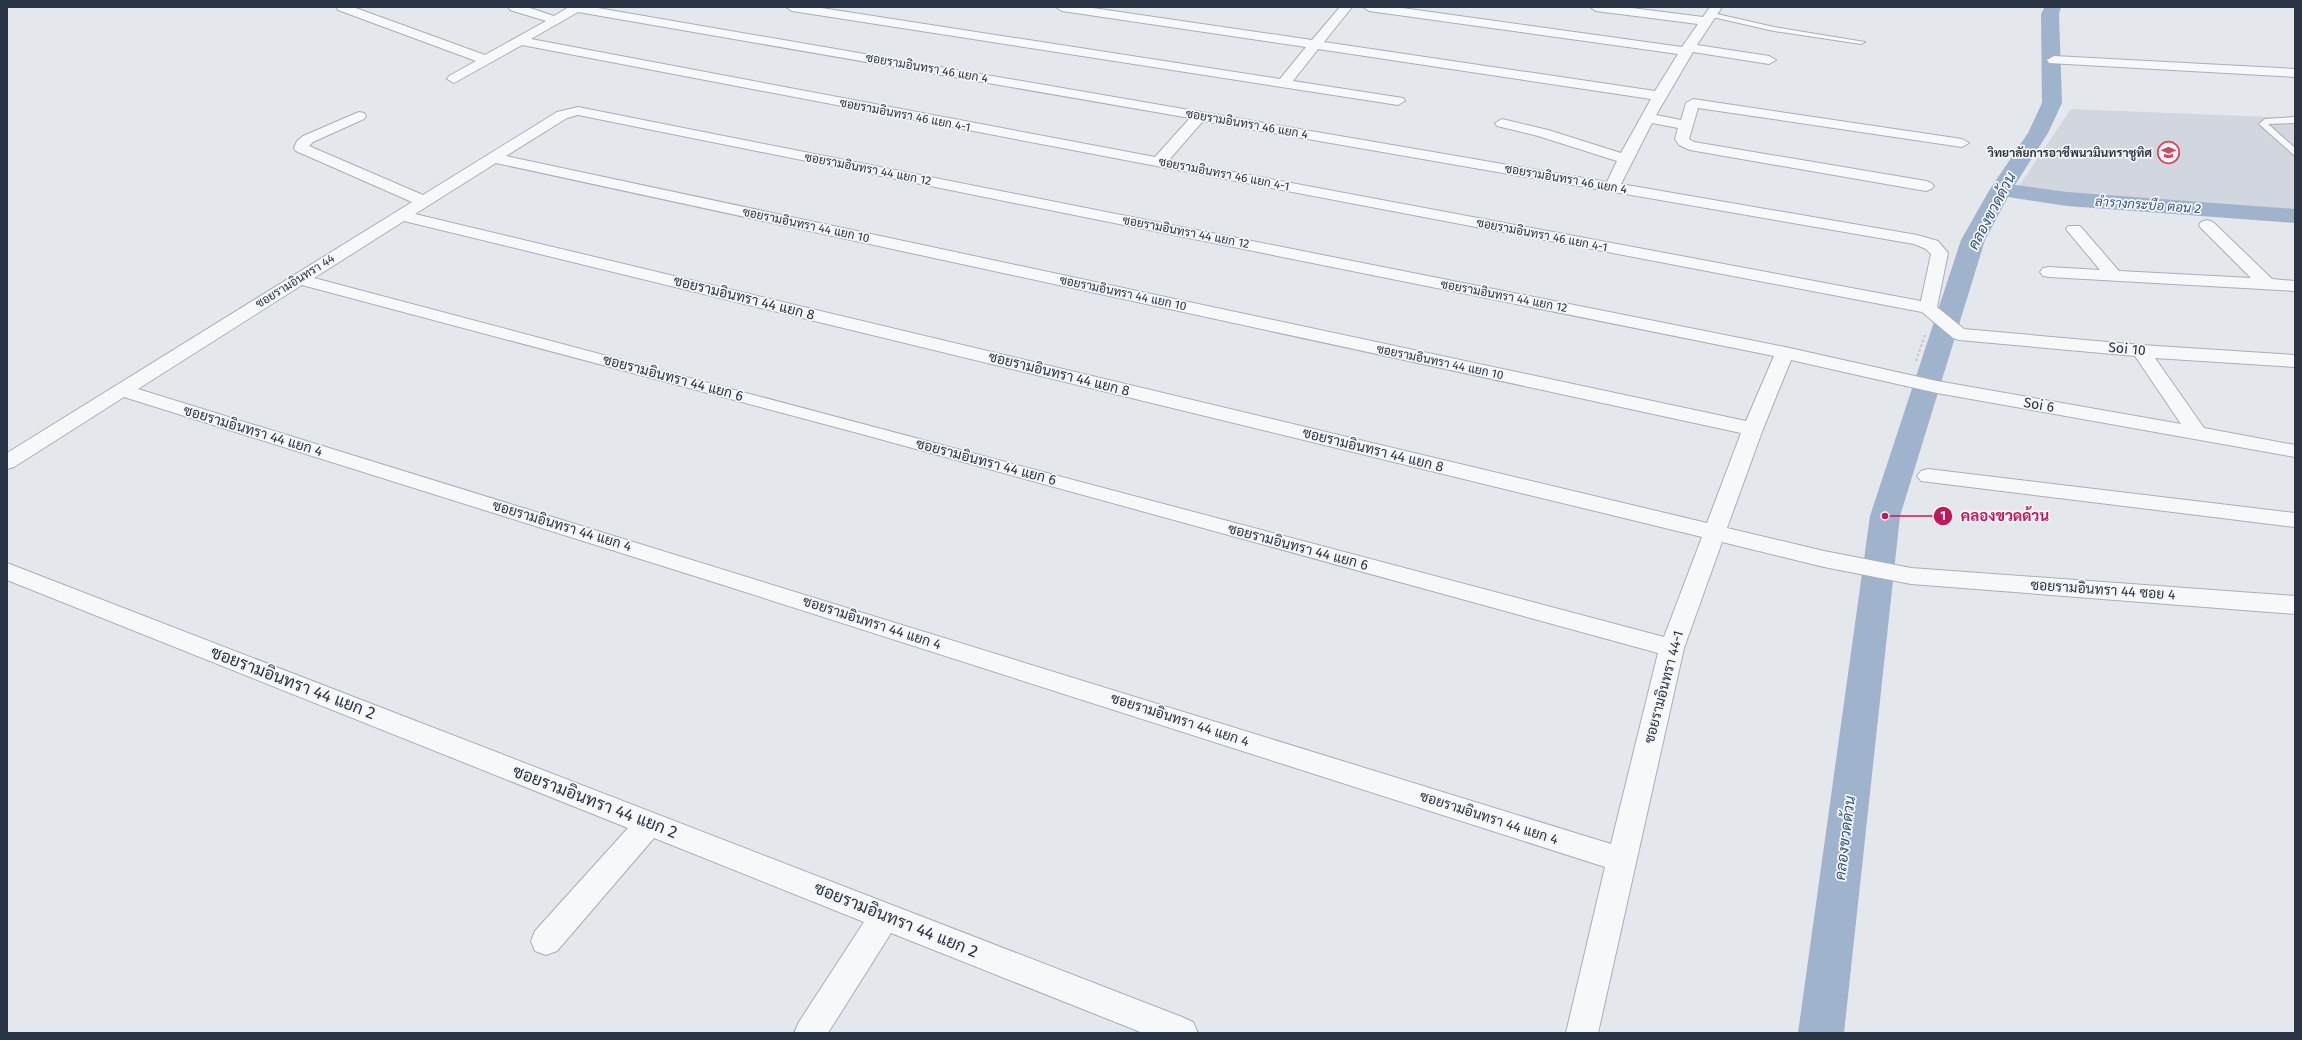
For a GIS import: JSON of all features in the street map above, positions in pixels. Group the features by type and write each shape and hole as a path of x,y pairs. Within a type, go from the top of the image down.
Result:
{"street":[{"path":"342,7 486,60"},
{"path":"514,7 556,20"},
{"path":"792,7 1398,101"},
{"path":"871,19 888,7"},
{"path":"1062,7 1659,96"},
{"path":"1284,83 1346,7"},
{"path":"1369,7 1769,60"},
{"path":"1596,7 1711,14"},
{"path":"454,79 577,8"},
{"name":"ซอยรามอินทรา 46 แยก 4","path":"577,8 1917,240 1932,245 1940,253 1930,310"},
{"path":"1612,187 1659,96 1686,49 1711,14"},
{"name":"ซอยรามอินทรา 46 แยก 4-1","path":"520,41 1930,310"},
{"path":"2054,60 2295,73"},
{"path":"1926,186 1690,146 1684,142 1682,138 1693,103 1962,143"},
{"name":"ซอยรามอินทรา 44","path":"7,462 562,114 574,111 587,112"},
{"name":"ซอยรามอินทรา 44 แยก 12","path":"587,112 1785,352"},
{"path":"359,116 308,139 302,144 301,148 423,201"},
{"path":"1159,162 1200,116"},
{"path":"1647,118 1686,125"},
{"path":"1502,123 1543,133 1626,159"},
{"name":"ซอยรามอินทรา 44 แยก 10","path":"493,158 1753,430"},
{"name":"ซอยรามอินทรา 44 แยก 8","path":"401,215 1824,559"},
{"path":"2207,225 2267,284"},
{"path":"2074,229 2114,276"},
{"path":"2049,272 2295,286"},
{"name":"ซอยรามอินทรา 44 แยก 6","path":"299,279 861,428 1672,648"},
{"name":"Soi 10","path":"1930,310 1959,334 2141,350 2295,361"},
{"path":"2141,350 2198,433"},
{"name":"Soi 6","path":"1785,352 1937,387 2295,451"},
{"name":"ซอยรามอินทรา 44-1","path":"1582,1033 1621,860 1672,648 1753,430 1785,352"},
{"name":"ซอยรามอินทรา 44 แยก 4","path":"121,390 728,578 1621,860"},
{"path":"1928,476 2295,520"},
{"name":"ซอยรามอินทรา 44 ซอย 4","path":"1824,559 1910,576 2295,605"},
{"name":"ซอยรามอินทรา 44 แยก 2","path":"7,571 885,916 1163,1030"},
{"path":"546,941 650,823"},
{"path":"810,1033 885,916"}],"lane":[{"path":"1711,14 1774,29 1861,42"},
{"path":"2295,120 2272,120 2263,124 2295,153"}],"path":[{"path":"1910,380 1930,310"}],"shaded area":[{"name":"วิทยาลัยการอาชีพนวมินทราชูทิศ","path":"2071,109 2295,118 2295,212 2078,197 2017,189"}],"waterway":[{"name":"คลองขวดด้วน","path":"2001,189 2038,133 2052,103 2050,14 2053,7"},
{"name":"คลองขวดด้วน","path":"1821,1033 1885,516 1973,240 2001,189"},
{"name":"ลำรางกระบือ ตอน 2","path":"2001,189 2067,199 2295,216"}],"place":[{"name":"วิทยาลัยการอาชีพนวมินทราชูทิศ","path":"2168,153"},
{"name":"คลองขวดด้วน","path":"1885,516"}]}
